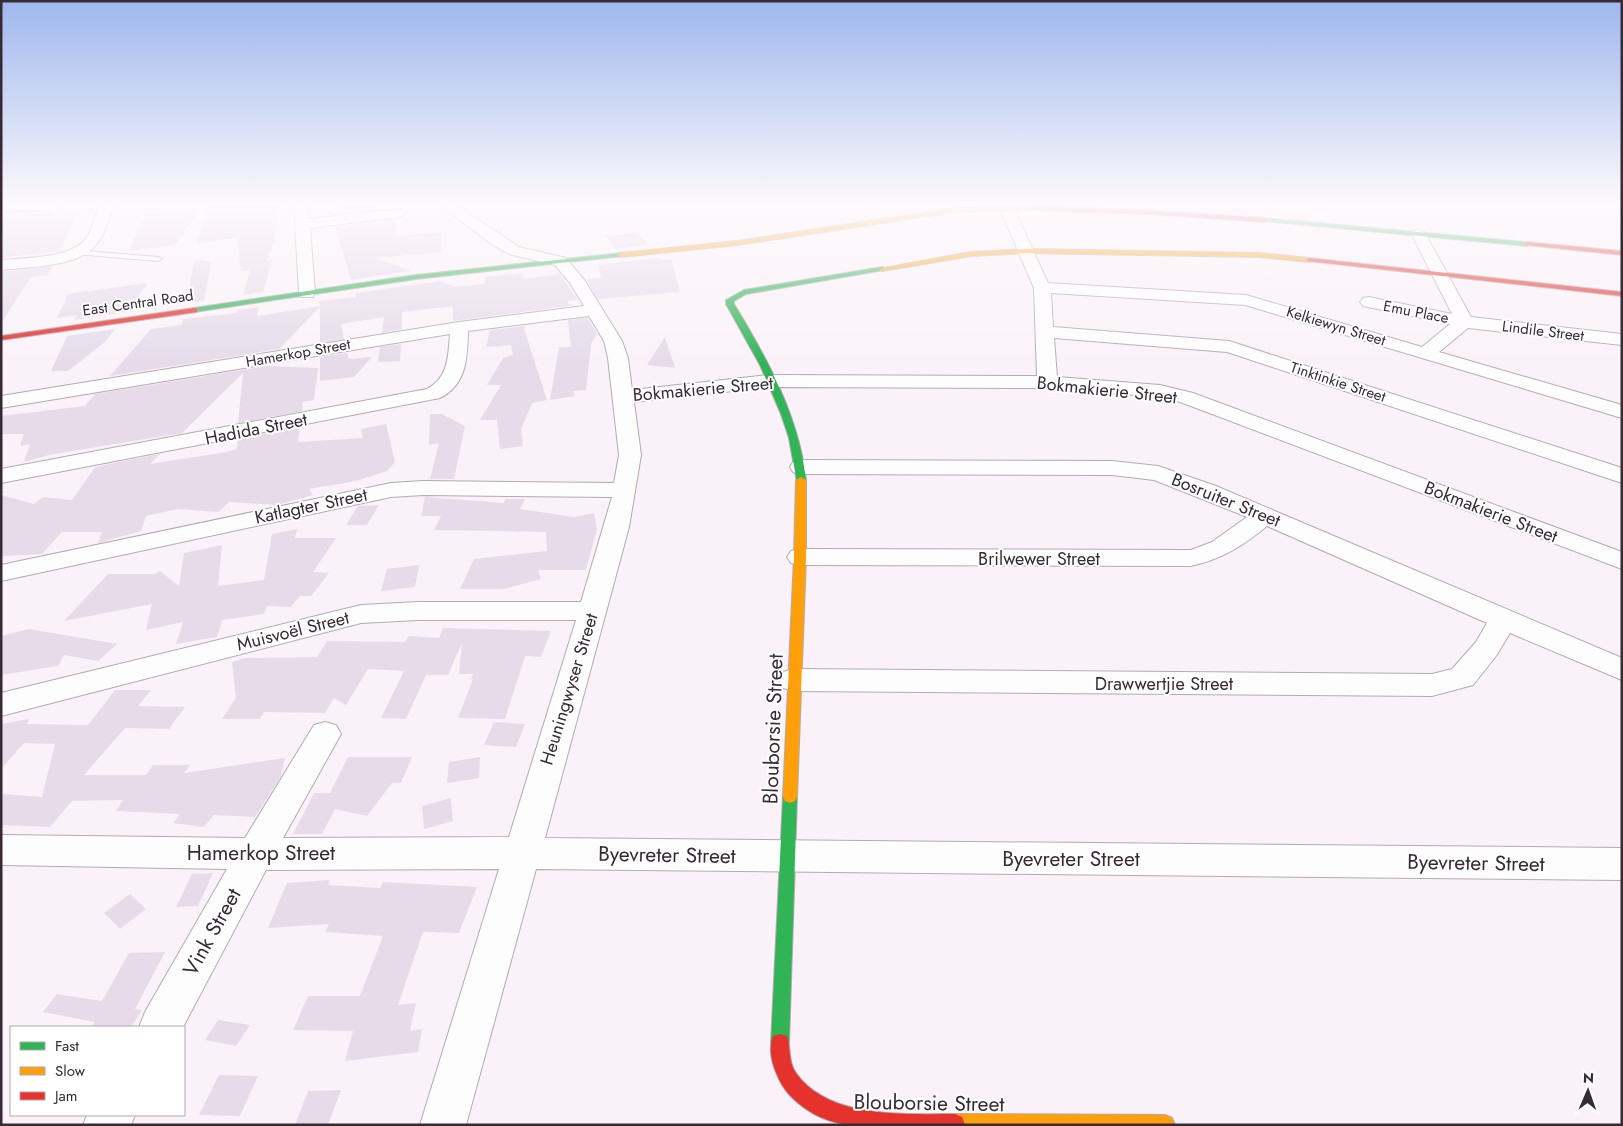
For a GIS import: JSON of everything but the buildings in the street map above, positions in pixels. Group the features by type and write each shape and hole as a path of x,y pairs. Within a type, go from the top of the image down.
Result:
{"street":[{"path":"1,265 55,258"},
{"path":"305,258 308,293"},
{"path":"546,258 560,261"},
{"name":"East Central Road","path":"1,338 454,272 594,258"},
{"name":"Blouborsie Street","path":"950,258 737,294 730,300 730,304 752,338 793,435 801,467 800,557 779,1056 787,1079 811,1108 834,1120 871,1124 1165,1125"},
{"path":"1028,258 1042,288 1048,382"},
{"path":"1277,258 1622,294"},
{"path":"1426,353 1464,322 1456,302 1430,258"},
{"name":"Heuningwyser Street","path":"442,1125 593,611 626,490 630,455 618,358 613,340 577,281 560,261"},
{"name":"Kelkiewyn Street","path":"1042,288 1246,300 1622,412"},
{"name":"Emu Place","path":"1369,302 1464,322"},
{"name":"Hamerkop Street","path":"1,402 459,326 595,310"},
{"name":"Lindile Street","path":"1464,322 1622,340"},
{"name":"Hadida Street","path":"1,476 434,394 446,388 453,380 459,326"},
{"name":"Tinktinkie Street","path":"1046,332 1229,347 1622,476"},
{"name":"Bokmakierie Street","path":"623,396 769,381 1048,382 1160,391 1186,398 1622,561"},
{"name":"Bosruiter Street","path":"801,467 1142,470 1173,477 1622,670"},
{"name":"Katlagter Street","path":"1,573 391,490 423,488 626,490"},
{"name":"Brilwewer Street","path":"800,557 1191,558 1214,553 1264,515"},
{"name":"Muisvoël Street","path":"1,705 361,614 418,611 593,611"},
{"name":"Drawwertjie Street","path":"794,680 1432,685 1462,677 1486,649 1504,619"},
{"name":"Vink Street","path":"161,1026 255,854 325,734"},
{"name":"Hamerkop Street","path":"1,850 255,854 521,853"},
{"name":"Byevreter Street","path":"521,853 1622,864"}],"lane":[{"path":"141,258 158,259"}],"traffic: fast":[{"path":"194,310 416,277 597,258"},
{"path":"801,480 794,438 785,414 764,365 730,304 730,300 744,292 882,269"},
{"path":"780,1043 790,797"}],"traffic: slow":[{"path":"882,269 950,258"},
{"path":"1284,258 1309,260"},
{"path":"790,797 800,557 801,480"},
{"path":"955,1124 1165,1125"}],"traffic: jam":[{"path":"1309,260 1622,294"},
{"path":"1,338 194,310"},
{"path":"780,1043 784,1071 789,1080 802,1095 820,1106 840,1114 863,1119 910,1124 955,1124"}]}
